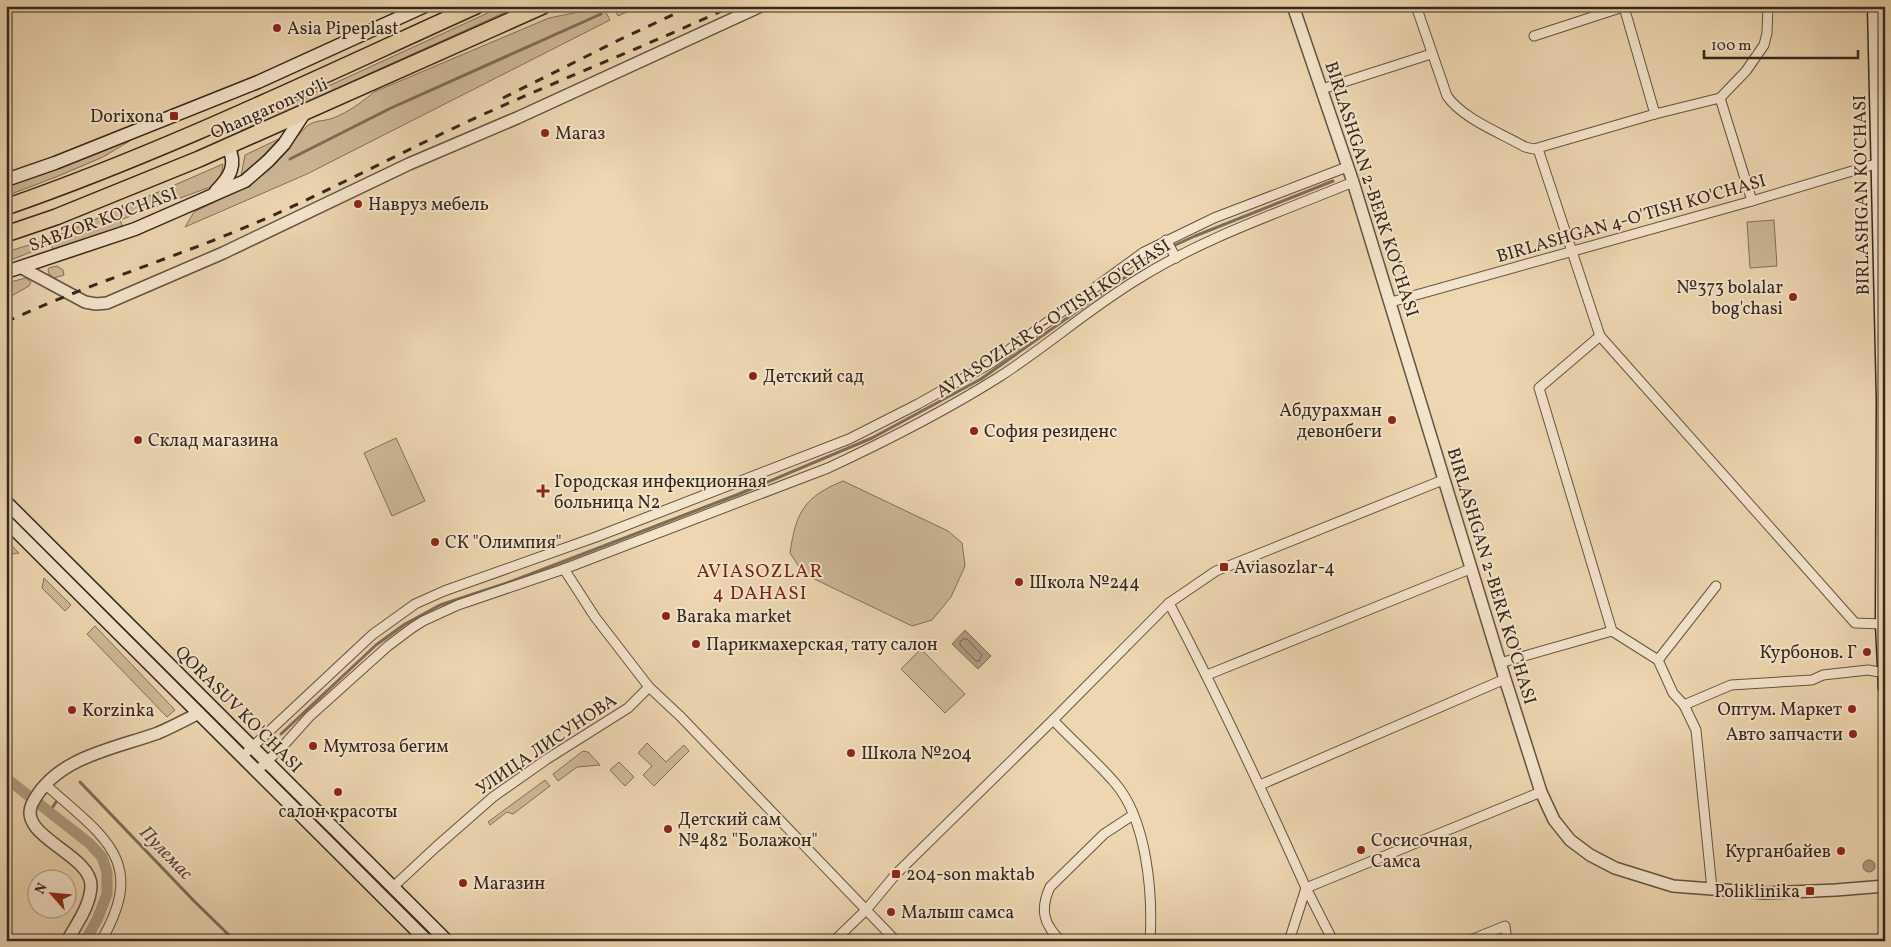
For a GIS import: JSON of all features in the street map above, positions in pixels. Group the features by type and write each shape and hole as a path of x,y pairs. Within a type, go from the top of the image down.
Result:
{"highway":[{"path":"426,29 452,6"},
{"name":"Ohangaron yoʻli","path":"6,207 56,189 206,128 476,6"},
{"name":"Ohangaron yoʻli","path":"6,234 56,217 228,147 543,6"},
{"path":"206,128 219,136 228,147"}],"main road":[{"name":"Ohangaron yoʻli","path":"6,180 55,163 258,82 425,6"},
{"name":"BIRLASHGAN KO'CHASI","path":"1874,6 1882,229 1884,400 1882,624 1885,688"},
{"name":"SABZOR KO'CHASI","path":"6,272 135,229 245,181 261,168 284,144 305,112"},
{"path":"211,197 231,174 233,160 228,147"},
{"name":"QORASUV KO'CHASI","path":"6,502 447,941"},
{"name":"QORASUV KO'CHASI","path":"6,521 427,941"}],"street":[{"path":"22,268 85,302 107,303 223,253 409,164 517,118 761,6"},
{"name":"BIRLASHGAN 2-BERK KO'CHASI","path":"1293,6 1353,182 1391,302 1443,480 1541,792 1554,820 1562,832 1590,854 1615,868 1673,886 1764,893 1885,886"},
{"path":"1416,6 1447,96 1455,106 1525,146 1538,149 1654,114 1720,98 1746,71 1764,45 1767,33 1768,6"},
{"path":"1534,36 1625,6 1654,114"},
{"path":"1322,90 1431,54"},
{"path":"1720,98 1752,201"},
{"path":"1538,149 1600,336 1855,623 1882,624"},
{"name":"BIRLASHGAN 4-O'TISH KO'CHASI","path":"1391,302 1752,201 1879,163"},
{"name":"AVIASOZLAR 6-O'TISH KO'CHASI","path":"257,771 309,717 388,646 412,628 458,605 564,568 640,531 824,450 880,434 999,376 1139,278 1170,248 1214,218 1347,167"},
{"name":"AVIASOZLAR 6-O'TISH KO'CHASI","path":"242,756 372,636 415,604 444,591 542,559 640,531 828,468 991,363 1137,257 1233,232 1353,182"},
{"path":"1600,336 1539,388 1612,631 1658,660 1673,693 1684,705 1696,730 1712,890"},
{"path":"834,941 866,910 896,874 1169,603 1216,571 1443,480"},
{"path":"542,559 547,573"},
{"path":"564,568 595,617 649,686 896,941"},
{"path":"1207,674 1470,568"},
{"path":"1658,660 1716,586"},
{"path":"1169,603 1207,674 1260,784 1306,888 1333,941"},
{"path":"1500,663 1612,631"},
{"path":"1684,705 1731,685 1812,680 1823,675 1868,670 1884,673"},
{"path":"1260,784 1505,679"},
{"name":"УЛИЦА ЛИСУНОВА","path":"393,887 493,797 547,759 628,708 649,686"},
{"path":"67,941 89,898 91,883 86,873 75,860 44,836 36,827 31,814 32,805 43,788 71,764 159,732 199,713"},
{"path":"1053,720 1115,784 1126,798 1139,831 1148,871 1152,914 1150,941"},
{"path":"43,788 105,838 116,857 121,874 121,889 113,918 101,941"},
{"path":"1289,941 1306,888 1541,792"},
{"path":"1061,941 1047,924 1044,911 1045,898 1050,887 1104,834 1133,815"},
{"path":"1468,941 1505,926 1507,941"}],"shaded area":[{"path":"503,6 519,6 242,131 241,126"},
{"path":"613,6 640,6 618,16"},
{"path":"603,7 610,20 307,174 185,227 194,212 252,184 307,126 317,121 339,116 374,92 549,18"},
{"path":"285,136 265,158 241,176 245,155"},
{"path":"133,139 103,157 6,196 6,187"},
{"path":"223,164 221,177 213,186 120,220 123,228 54,253 51,244 6,262 6,252 52,238"},
{"path":"1774,220 1777,266 1750,268 1747,222"},
{"path":"57,266 63,270 64,275 54,278 49,274 48,270"},
{"path":"26,278 31,282 29,286 6,299 6,283"},
{"path":"396,438 425,501 392,516 364,453"},
{"path":"843,481 948,531 962,543 965,566 951,597 932,620 912,626 804,574 790,553 795,527 804,508 819,493"},
{"path":"6,540 19,553 6,555"},
{"path":"44,578 71,605 65,611 42,588"},
{"path":"95,626 175,710 167,717 87,634"},
{"path":"921,649 965,694 945,713 901,669"},
{"path":"647,743 666,762 684,745 689,751 654,786 643,775 652,766 638,753"},
{"path":"583,751 588,752 600,765 577,767 558,781 553,774"},
{"path":"619,762 634,777 625,786 610,770"},
{"path":"545,780 550,786 513,814 507,812 490,825 488,822"}],"water":[{"path":"965,630 991,656 978,669 952,644"},
{"path":"1871,860 1874,861 1874,871 1867,872 1864,871 1863,864 1864,861"}],"waterway":[{"path":"290,159 391,108 601,14"},
{"path":"281,734 376,645 405,624 440,605 507,583 739,494 872,438 981,379 1162,251 1333,181"},
{"path":"6,778 89,843 102,857 107,872 107,894 97,920 85,941"},
{"name":"Пулемас","path":"80,782 235,941"},
{"name":"Пулемас","path":"50,811 56,802"}],"railway":[{"path":"503,98 692,6"},
{"path":"6,322 73,293 209,242 276,214 464,123 732,6"}],"place":[{"name":"Asia Pipeplast","path":"277,28"},
{"name":"Dorixona","path":"174,116"},
{"name":"Магаз","path":"545,133"},
{"name":"Навруз мебель","path":"358,204"},
{"name":"№373 bolalar bog'chasi","path":"1793,297"},
{"name":"Детский сад","path":"753,376"},
{"name":"Абдурахман девонбеги","path":"1392,420"},
{"name":"София резиденс","path":"974,431"},
{"name":"Склад магазина","path":"138,440"},
{"name":"Городская инфекционная больница N2","path":"543,491"},
{"name":"СК \"Олимпия\"","path":"435,542"},
{"name":"Aviasozlar-4","path":"1224,567"},
{"name":"Школа №244","path":"1019,582"},
{"name":"Baraka market","path":"666,616"},
{"name":"Парикмахерская, тату салон","path":"696,644"},
{"name":"Курбонов. Г","path":"1867,652"},
{"name":"Оптум. Маркет","path":"1852,709"},
{"name":"Korzinka","path":"72,710"},
{"name":"Авто запчасти","path":"1853,734"},
{"name":"Мумтоза бегим","path":"313,746"},
{"name":"Школа №204","path":"851,753"},
{"name":"салон красоты","path":"338,792"},
{"name":"Детский сам №482 \"Болажон\"","path":"668,829"},
{"name":"Сосисочная, Самса","path":"1361,850"},
{"name":"Курганбайев","path":"1841,851"},
{"name":"204-son maktab","path":"896,874"},
{"name":"Магазин","path":"463,883"},
{"name":"Poliklinika","path":"1810,891"},
{"name":"Малыш самса","path":"891,912"}],"district":[{"name":"AVIASOZLAR 4 DAHASI","path":"760,581"}]}
